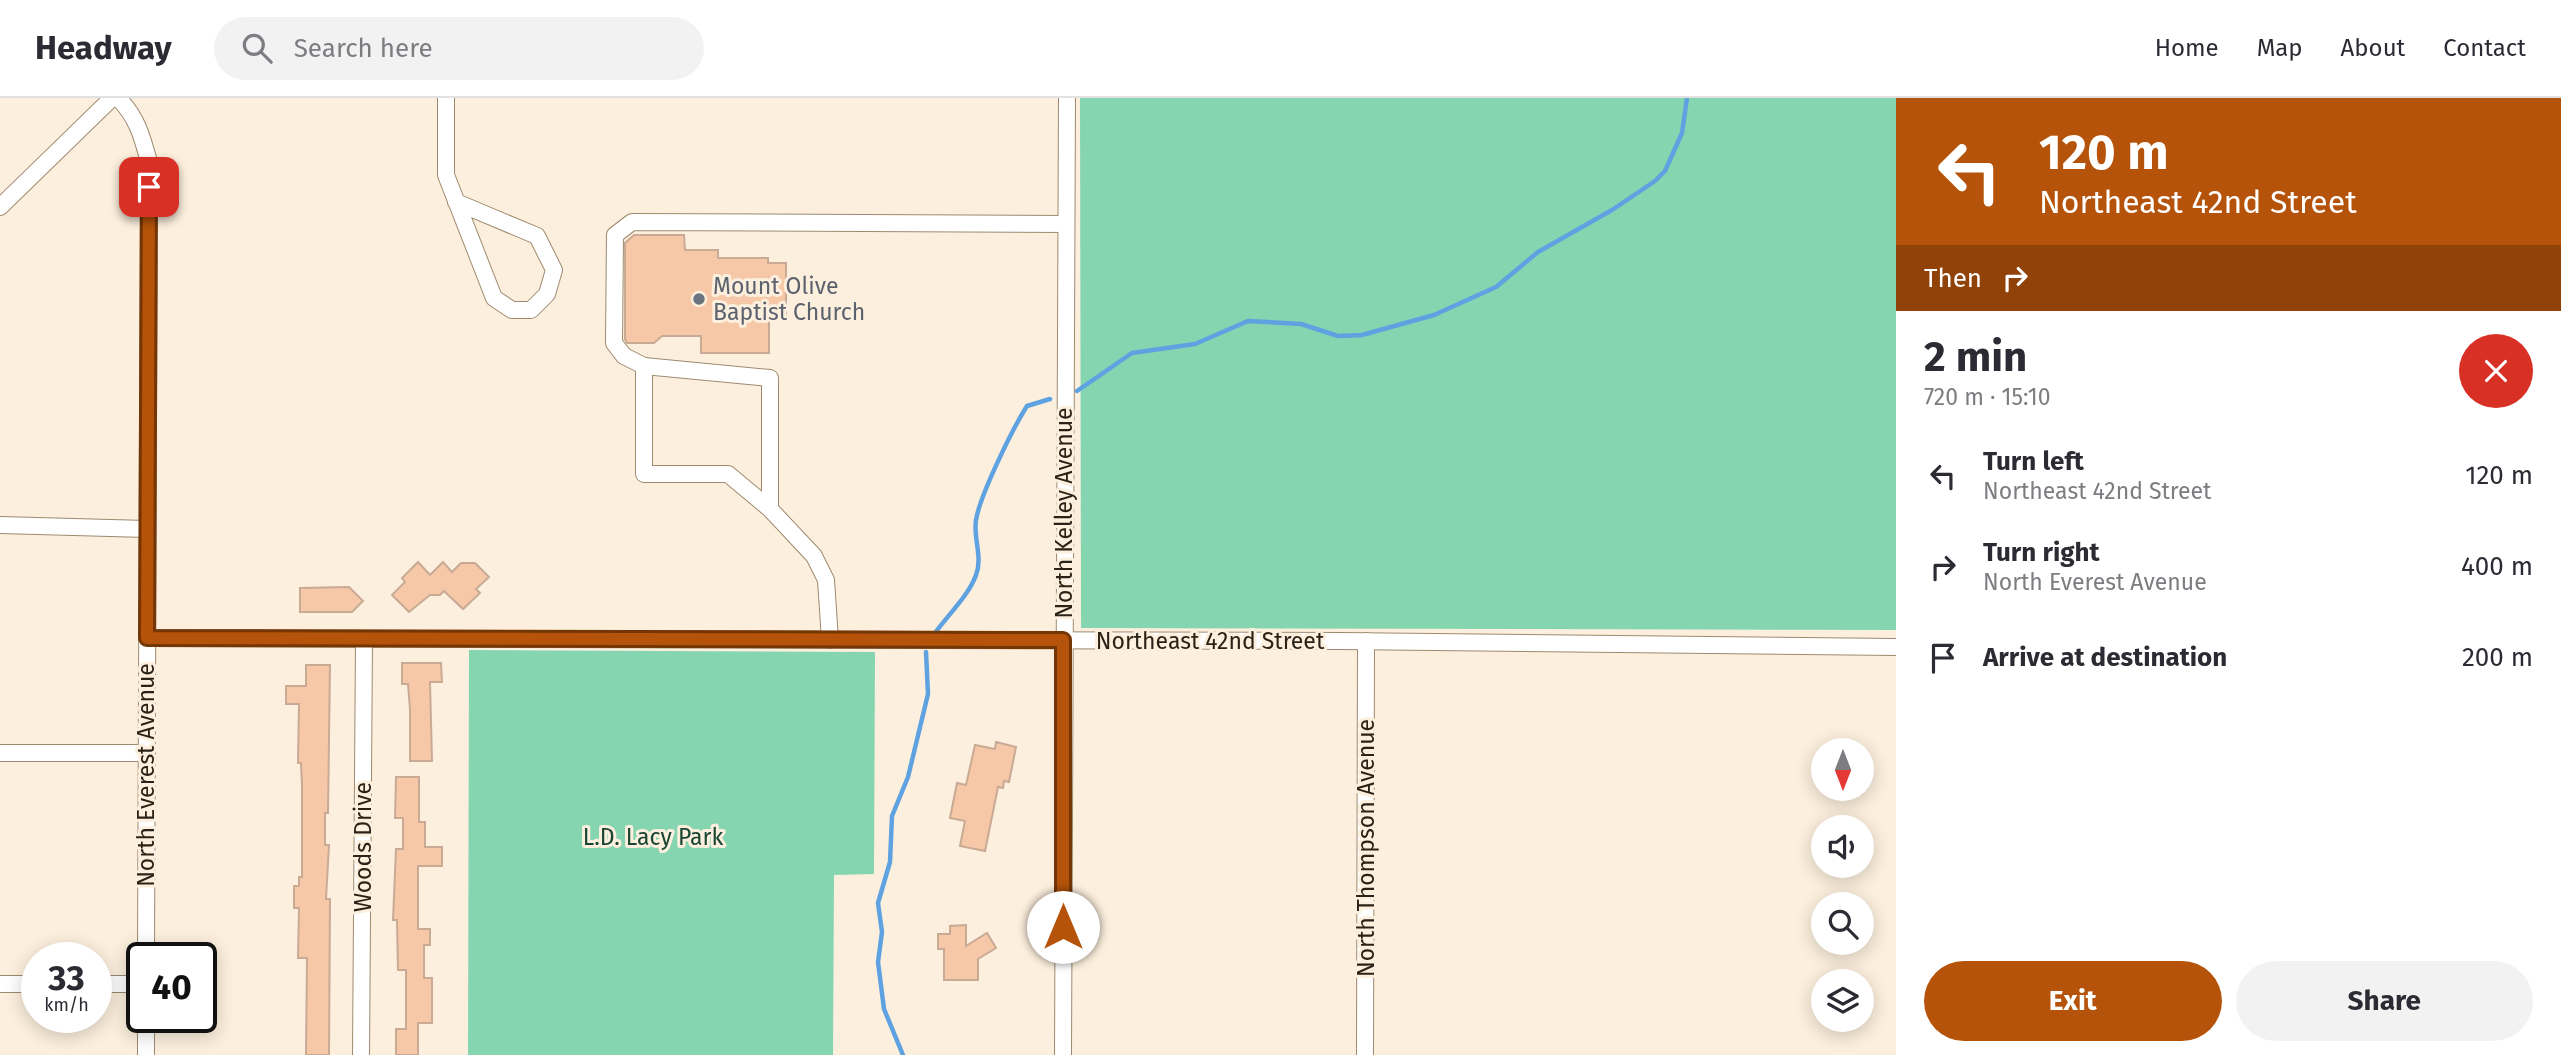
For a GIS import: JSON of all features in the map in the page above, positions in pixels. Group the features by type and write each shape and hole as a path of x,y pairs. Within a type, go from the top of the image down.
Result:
{"street":[{"path":"0,206 112,98"},
{"name":"North Everest Avenue","path":"118,98 130,110 141,128 149,162 146,942"},
{"path":"446,98 446,175 456,202 494,298 512,310 531,310 547,294 554,270 537,236 456,202"},
{"name":"North Kelley Avenue","path":"1063,1055 1067,98"},
{"path":"771,509 770,378 644,366 624,356 614,343 615,235 632,222 1066,224"},
{"path":"644,366 644,474 728,474 771,509 814,556 826,580 830,640"},
{"path":"0,525 147,529"},
{"name":"Northeast 42nd Street","path":"147,638 1366,641 1896,647"},
{"name":"Woods Drive","path":"361,1055 364,639"},
{"name":"North Thompson Avenue","path":"1365,1055 1366,641"},
{"path":"0,753 147,753"},
{"path":"0,984 21,984"},
{"path":"146,1033 146,1055"}],"green space":[{"path":"1080,98 1896,98 1896,630 1081,628"},
{"name":"L.D. Lacy Park","path":"469,650 875,652 874,874 834,875 833,1055 468,1055"}],"building":[{"path":"634,235 684,235 685,250 718,250 718,258 768,258 768,263 786,263 786,315 769,315 769,353 701,353 701,336 662,336 654,343 627,343 625,243"},
{"path":"418,562 430,575 443,562 452,572 461,563 475,563 489,577 476,589 480,593 463,609 444,591 440,595 430,595 409,612 392,595 405,582 402,578"},
{"path":"349,587 363,601 352,612 300,612 300,588"},
{"path":"402,663 441,663 442,682 430,682 432,761 410,761 408,684 402,684"},
{"path":"306,665 330,665 328,813 325,813 325,845 329,845 326,899 330,899 329,1055 306,1055 307,958 298,958 299,908 294,908 294,886 299,886 299,877 302,877 302,785 301,763 298,763 299,704 286,704 286,686 306,686"},
{"path":"996,742 1016,747 1009,782 1004,781 1003,788 998,787 985,851 960,846 965,821 950,818 957,783 966,785 975,745 995,749"},
{"path":"396,777 419,777 419,822 425,822 425,847 442,847 442,866 418,866 418,929 430,929 430,945 424,945 424,978 432,978 432,1023 418,1023 418,1055 396,1055 396,1029 406,1029 406,970 398,970 397,920 393,920 396,849 403,849 403,818 395,818"},
{"path":"966,925 966,946 987,933 996,948 978,959 978,980 944,980 944,949 938,949 938,934 950,934 950,926"}],"waterway":[{"path":"1077,391 1132,353 1195,344 1248,321 1301,324 1338,336 1362,335 1434,315 1496,287 1538,252 1612,210 1655,181 1665,171 1682,133 1687,98"},
{"path":"935,633 976,575 979,561 976,520 990,479 1006,445 1027,406 1050,399"},
{"path":"903,1055 884,1009 878,962 882,932 878,903 890,862 892,816 908,777 928,694 926,652"}],"place":[{"name":"Mount Olive Baptist Church","path":"699,299"}],"route":[{"path":"149,187 147,638 1063,640 1063,927"}]}
